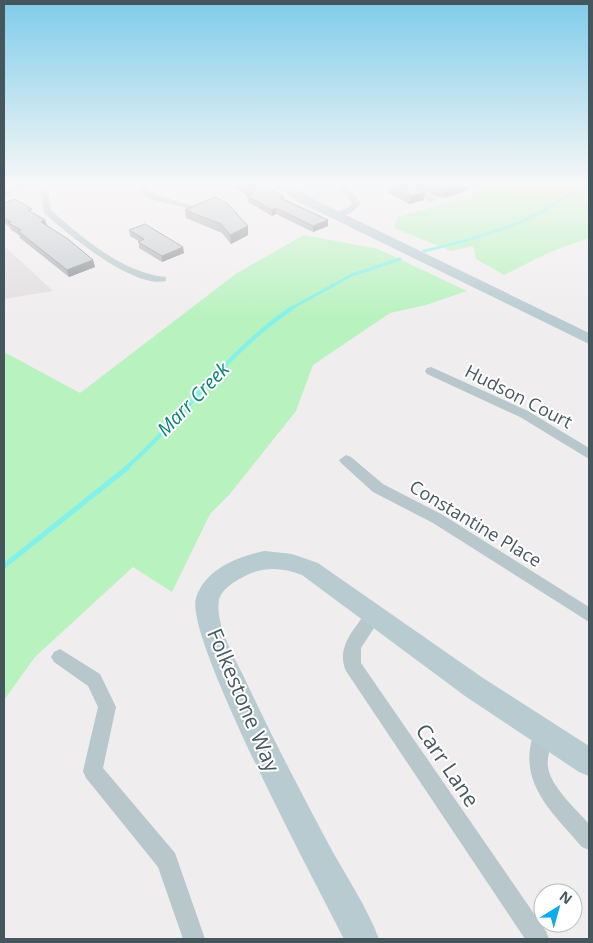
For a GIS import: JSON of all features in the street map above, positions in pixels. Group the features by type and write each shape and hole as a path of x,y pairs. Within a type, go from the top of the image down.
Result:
{"street":[{"path":"71,230 111,261 147,277 162,278"},
{"path":"368,230 589,339"},
{"name":"Hudson Court","path":"432,371 524,414 589,454"},
{"name":"Constantine Place","path":"346,460 378,488 438,519 589,614"},
{"name":"Folkestone Way","path":"362,939 259,743 210,628 207,602 214,587 227,575 256,561 292,560 310,569 474,687 589,762"},
{"name":"Carr Lane","path":"375,614 352,646 352,665 538,939"},
{"path":"60,657 94,680 107,707 93,771 167,861 194,939"},
{"path":"544,734 538,768 550,794 589,840"}],"shaded area":[{"path":"4,246 53,291 4,299"}],"green space":[{"path":"399,230 589,230 589,238 550,252 504,275 476,259 473,246 451,251"},
{"path":"304,235 378,249 467,291 426,305 390,313 313,365 296,411 229,495 210,514 172,592 133,567 35,657 4,700 4,352 80,393 237,273"}],"building":[{"path":"54,230 68,239 93,260 67,270 18,231"},
{"path":"129,230 155,230 183,247 162,256 138,242 144,239"},
{"path":"226,230 240,230 230,235"}],"waterway":[{"name":"Marr Creek","path":"424,251 500,230"},
{"name":"Marr Creek","path":"290,309 352,275 400,259"},
{"name":"Marr Creek","path":"125,469 167,429 246,345 268,325 292,308"},
{"name":"Marr Creek","path":"4,566 127,468"}]}
